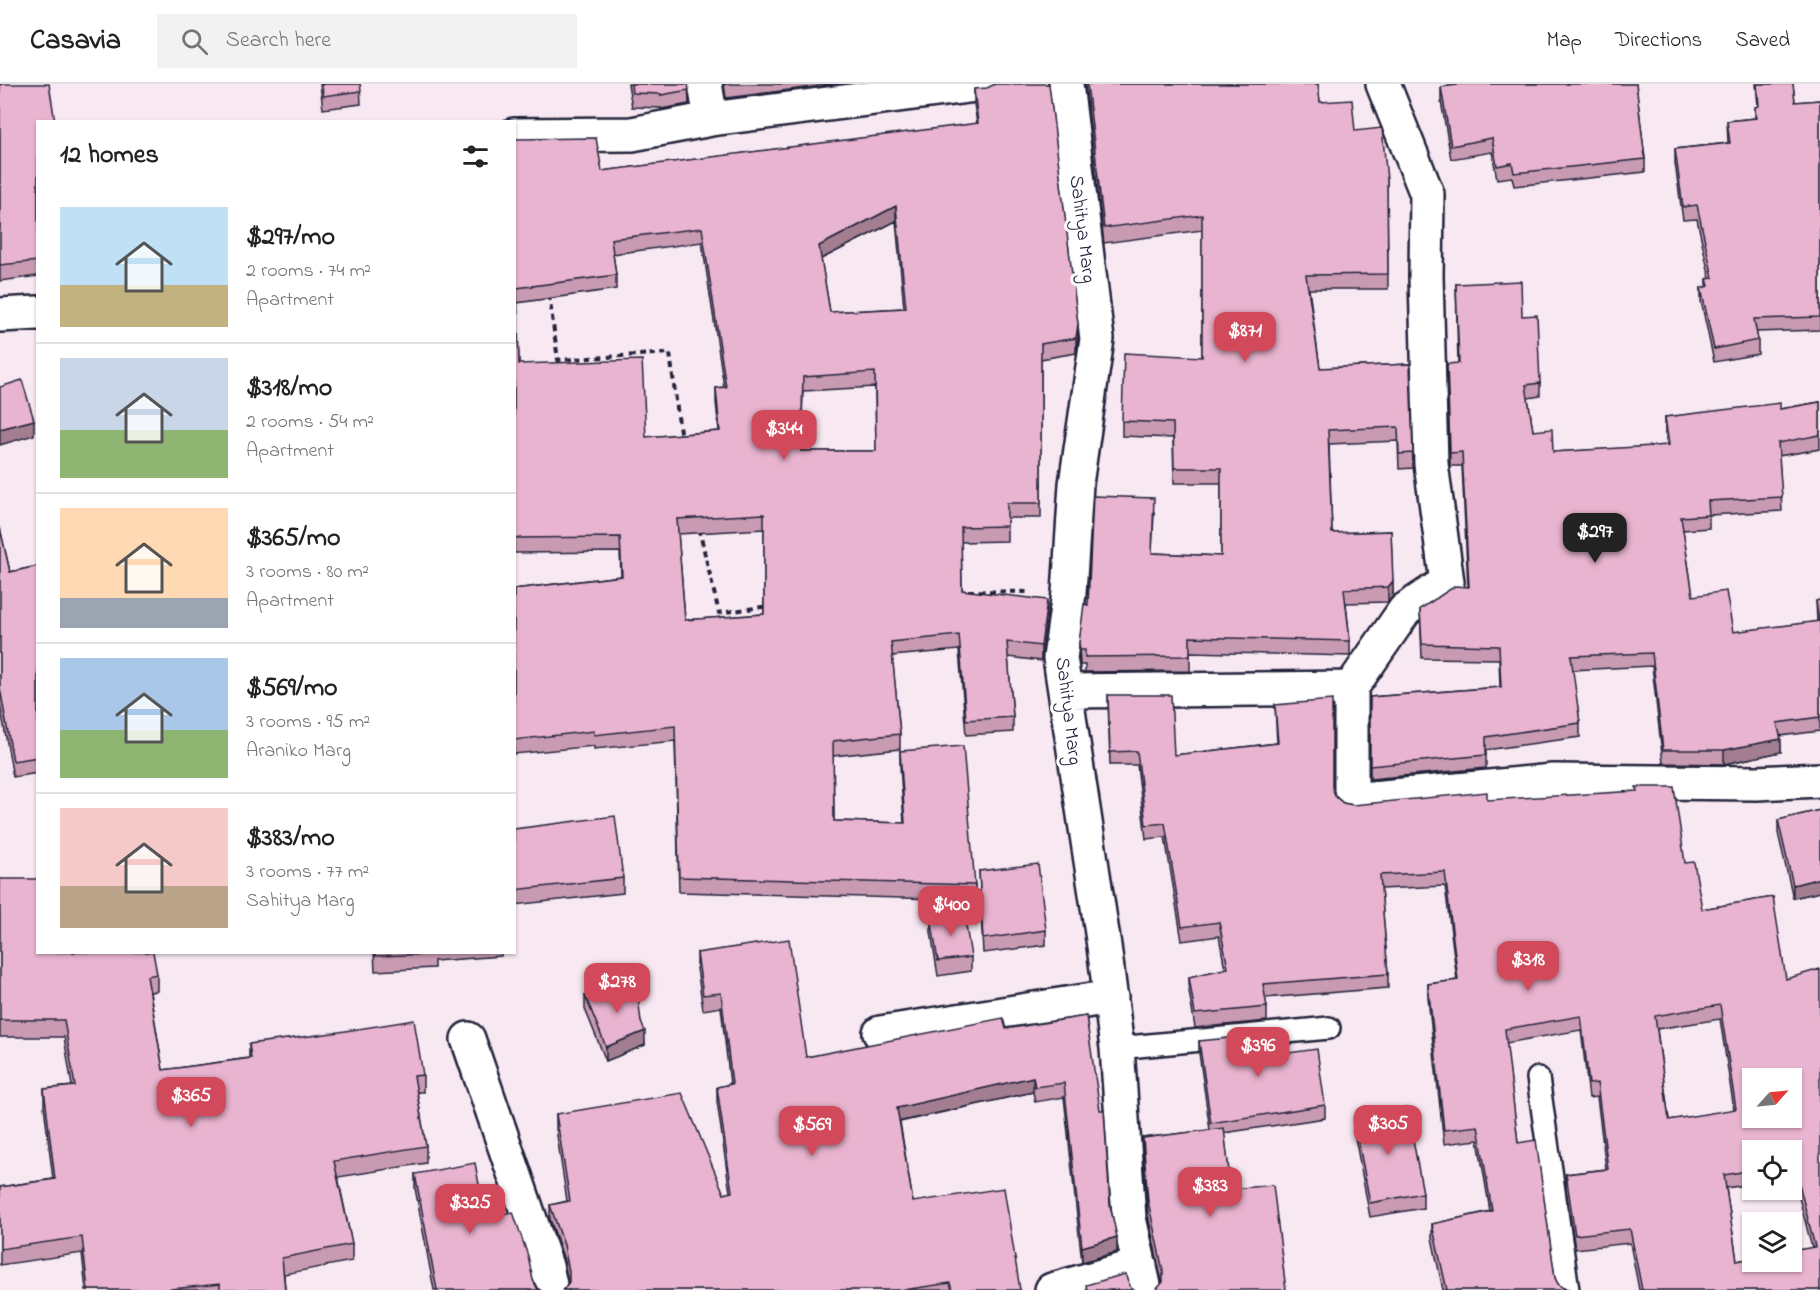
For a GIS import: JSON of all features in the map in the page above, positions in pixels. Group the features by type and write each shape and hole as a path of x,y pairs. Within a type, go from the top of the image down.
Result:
{"street":[{"path":"705,84 711,120"},
{"path":"516,135 632,134 711,120 984,84"},
{"name":"Sahitya Marg","path":"1066,84 1097,339 1076,484 1069,593 1060,658 1111,997 1117,1048 1129,1218 1142,1277"},
{"path":"1383,84 1427,194 1426,278 1431,464 1447,582 1405,610 1351,688 1351,800 1553,781 1757,783 1820,780"},
{"path":"0,315 36,313"},
{"path":"1065,691 1351,688"},
{"path":"880,1033 1111,997"},
{"path":"468,1039 546,1266 551,1290"},
{"path":"1052,1290 1142,1277"}],"lane":[{"path":"1117,1048 1329,1028"},
{"path":"1538,1078 1568,1290"}],"path":[{"path":"549,294 558,360 670,353 683,451"},
{"path":"698,526 718,613 777,605"},
{"path":"959,591 1069,593"}],"building":[{"path":"0,84 49,84 55,120 36,120 36,261 0,265"},
{"path":"322,84 360,84 361,91 323,96"},
{"path":"631,84 688,84 689,90 661,95 632,93"},
{"path":"995,84 1049,84 1078,324 1076,338 1041,344 1041,503 1007,503 1007,526 961,527 962,590 1047,600 1041,646 1007,642 1013,717 966,720 959,635 891,642 900,734 833,741 834,821 905,823 900,751 963,746 975,885 679,877 675,726 594,735 594,731 516,740 516,589 622,576 620,537 516,538 516,139 596,138 602,171 978,123 974,89 987,88","holes":["896,206 906,308 830,312 819,246","702,228 726,387 716,388 720,431 646,437 642,360 519,364 517,288 616,275 611,239","875,372 876,451 801,451 803,377","764,514 764,614 685,620 677,519"]},
{"path":"1087,84 1318,84 1320,102 1352,100 1355,131 1382,128 1387,180 1388,274 1306,275 1320,368 1410,364 1413,453 1399,454 1398,427 1328,430 1332,533 1391,531 1393,581 1388,587 1344,589 1350,641 1190,637 1190,656 1085,657 1085,650 1080,650 1084,604 1088,605 1093,496 1154,498 1152,553 1221,556 1221,468 1174,468 1173,423 1122,421 1124,353 1202,357 1202,215 1104,228"},
{"path":"1457,84 1636,84 1645,159 1514,173 1512,163 1497,166 1492,138 1451,146 1441,87"},
{"path":"1757,84 1793,84 1795,102 1820,100 1820,317 1754,319 1758,340 1714,349 1701,288 1709,286 1707,279 1713,278 1697,205 1683,207 1675,149 1730,143 1727,121 1756,118 1755,107 1759,106"},
{"path":"1521,281 1522,316 1537,315 1540,383 1526,385 1533,431 1552,429 1553,452 1669,445 1665,417 1780,403 1780,409 1820,402 1820,435 1778,443 1782,497 1708,501 1709,515 1681,517 1693,596 1726,591 1733,632 1819,621 1816,601 1820,600 1820,717 1777,723 1781,739 1724,750 1663,750 1652,653 1571,656 1580,723 1486,737 1486,755 1370,766 1370,697 1501,687 1499,646 1422,644 1420,609 1455,586 1469,587 1462,452 1450,453 1447,364 1459,363 1456,284"},
{"path":"22,380 34,420 0,429 0,387"},
{"path":"0,528 10,572 36,566 36,757 13,761 0,688"},
{"path":"1108,695 1171,695 1174,755 1278,743 1275,705 1332,700 1332,786 1335,796 1343,803 1353,805 1487,792 1487,800 1637,791 1636,787 1674,787 1685,863 1694,862 1702,909 1773,897 1786,979 1820,969 1820,1290 1642,1290 1630,1229 1575,1235 1566,1174 1608,1169 1597,1083 1589,1084 1581,1016 1505,1029 1518,1143 1536,1140 1555,1278 1558,1284 1569,1290 1447,1290 1432,1224 1492,1211 1478,1126 1444,1130 1428,984 1458,980 1445,872 1380,875 1388,974 1263,984 1267,1007 1195,1014 1189,977 1228,968 1219,922 1182,927 1165,823 1146,825 1137,751 1110,752","holes":["1720,1005 1736,1109 1669,1120 1655,1016"]},
{"path":"1820,810 1820,878 1793,885 1778,820"},
{"path":"615,816 623,878 516,890 516,829"},
{"path":"1038,864 1046,930 983,939 979,871"},
{"path":"0,879 36,879 36,954 153,954 157,974 147,976 163,1070 251,1058 249,1044 414,1020 423,1075 414,1076 426,1146 334,1161 352,1244 282,1258 285,1290 220,1290 220,1284 161,1290 88,1290 82,1237 0,1249 0,1187 55,1179 44,1089 75,1086 64,1020 0,1020"},
{"path":"964,913 971,957 938,961 931,918"},
{"path":"789,939 806,1057 1003,1018 1006,1029 1086,1016 1100,1110 1104,1110 1110,1205 1117,1237 1082,1247 1064,1083 1035,1087 1033,1077 897,1108 913,1202 1004,1188 1020,1290 952,1290 950,1283 903,1290 562,1290 569,1282 569,1272 564,1245 550,1205 570,1201 556,1114 682,1093 724,1194 732,1192 717,1087 732,1084 721,993 703,995 697,953"},
{"path":"375,954 434,954 375,956"},
{"path":"637,987 641,1022 645,1031 606,1047 585,995"},
{"path":"1270,1034 1274,1055 1317,1049 1325,1105 1211,1123 1199,1041"},
{"path":"1407,1108 1423,1193 1370,1203 1354,1118"},
{"path":"1224,1128 1231,1189 1273,1185 1286,1290 1156,1290 1163,1282 1163,1271 1148,1201 1143,1138"},
{"path":"475,1163 485,1217 513,1212 528,1256 533,1280 540,1290 437,1290 415,1174"},
{"path":"1125,1274 1134,1290 1087,1290 1086,1285"}]}
